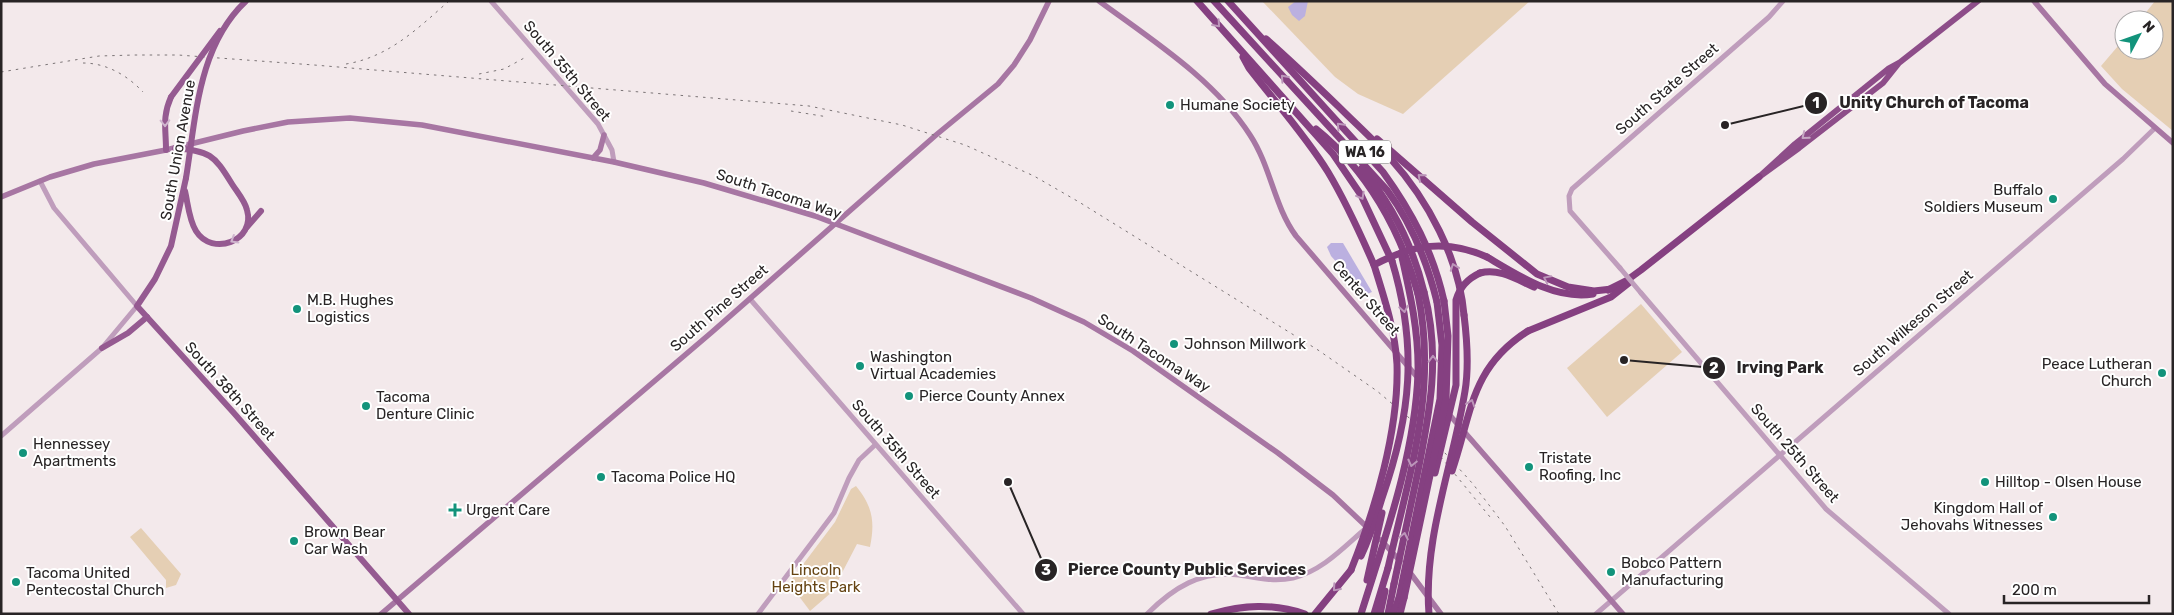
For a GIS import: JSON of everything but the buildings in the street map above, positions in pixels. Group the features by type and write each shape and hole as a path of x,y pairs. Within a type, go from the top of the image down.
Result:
{"highway":[{"name":"WA 16","path":"1197,1 1333,154 1353,182 1372,216 1392,261 1404,308 1409,361 1403,421 1391,473 1369,540 1351,570 1315,614"},
{"path":"1214,1 1371,171 1399,206 1421,250 1440,301 1442,345 1440,399 1403,582 1393,614"},
{"name":"WA 16","path":"1228,1 1383,172 1404,200 1438,274 1440,301 1448,336 1446,400 1400,614"},
{"path":"1374,265 1401,253 1434,245 1448,245 1461,247 1487,257 1550,290 1572,294 1590,294 1612,289 1641,270 1759,176 1872,81 1899,63 1978,1"},
{"path":"1250,26 1472,222 1537,274 1568,287 1594,291 1612,289"},
{"path":"1237,46 1250,68 1305,140 1338,189 1374,265 1393,334 1397,363 1396,406 1373,506 1351,570"},
{"path":"1318,87 1390,158 1421,199 1436,226 1454,269 1464,315 1466,347 1465,390 1430,560 1430,614"},
{"path":"1312,109 1362,168 1391,209 1408,240 1433,344 1433,388 1428,422 1388,614"},
{"path":"1300,116 1328,139 1361,177 1380,204 1408,261 1421,293 1426,372 1423,407 1388,568 1380,614"},
{"path":"1360,614 1399,483 1416,400 1417,343 1412,302 1401,253"},
{"path":"1442,500 1478,385 1497,356 1528,331 1611,297 1627,286 1641,270"},
{"path":"1426,499 1431,488 1454,399 1457,352 1456,300 1468,280 1480,273 1496,271 1548,293 1561,296 1572,294"},
{"path":"1360,614 1391,473"},
{"path":"1374,614 1388,568"},
{"path":"1211,614 1244,606 1267,606 1306,614 1321,606"}],"main road":[{"name":"South Union Avenue","path":"137,306 155,279 171,246 185,187 204,73 211,53 232,17 246,1"},
{"name":"South Pine Street","path":"381,614 750,299 936,135 998,84 1014,65 1030,40 1049,1"},
{"name":"Center Street","path":"1099,1 1183,65 1234,114 1250,135 1260,153 1282,211 1296,236 1623,614"},
{"path":"2034,1 2104,84 2173,143"},
{"path":"166,150 164,122 166,108 171,97 200,55 232,17"},
{"name":"South Tacoma Way","path":"1,197 40,181 90,165 166,150 243,131 288,122 361,118 416,124 614,162 738,192 835,224 1031,298 1067,314 1108,336 1167,374 1314,480 1368,527 1398,558 1441,614"},
{"path":"593,158 600,150 604,135"},
{"path":"175,148 202,151 209,154 223,169 247,210 246,228"},
{"path":"185,187 194,227 207,242 217,245 227,244 239,238 261,211"},
{"name":"South 38th Street","path":"137,306 345,539 409,614"},
{"path":"102,348 128,333 147,317"}],"street":[{"name":"South 35th Street","path":"491,1 598,124 612,150 614,162"},
{"name":"South State Street","path":"1569,196 1578,182 1769,17 1783,1"},
{"name":"South Wilkeson Street","path":"1596,614 2123,159 2155,128"},
{"name":"South 38th Street","path":"40,181 54,208 137,306"},
{"name":"South 25th Street","path":"1569,196 1571,212 1826,509 1949,614"},
{"name":"South 35th Street","path":"750,299 1023,614"},
{"path":"1,436 102,348 137,306"},
{"path":"758,614 834,513 859,460 875,445"},
{"path":"1147,614 1172,591 1202,577 1228,574 1278,580 1306,574 1324,564 1368,527"}],"green space":[{"path":"1262,1 1530,1 1403,114 1358,94 1335,77"},
{"path":"2155,1 2173,1 2173,131 2122,89 2101,66 2114,51 2114,60 2164,60 2164,10 2148,10"},
{"path":"1641,304 1682,352 1607,417 1567,368"},
{"name":"Lincoln Heights Park","path":"856,486 866,501 871,515 870,547 857,544 832,592 810,611 789,583 835,522 851,489"},
{"path":"141,528 181,574 176,585 166,588 166,580 130,537"}],"shaded area":[{"path":"1296,1 1308,1 1305,16 1299,21 1292,15 1288,7"},
{"path":"1331,243 1343,243 1372,292 1367,294 1363,292 1331,256 1327,247"}],"railway":[{"path":"346,64 376,55 389,48 414,31 449,1"},
{"path":"1,72 99,56 135,55 178,55 314,65 809,106 902,125 965,145 1034,176 1079,202 1318,350 1377,391 1426,432 1473,484 1505,526 1559,614"},
{"path":"479,74 504,69 526,57"},
{"path":"83,63 100,65 116,71 143,92"},
{"path":"791,111 828,117"},
{"path":"1436,451 1490,517"}],"place":[{"name":"Humane Society","path":"1170,105"},
{"name":"Unity Church of Tacoma","path":"1725,125"},
{"name":"Buffalo Soldiers Museum","path":"2053,199"},
{"name":"M.B. Hughes Logistics","path":"297,309"},
{"name":"Johnson Millwork","path":"1174,344"},
{"name":"Irving Park","path":"1624,360"},
{"name":"Washington Virtual Academies","path":"860,366"},
{"name":"Peace Lutheran Church","path":"2162,373"},
{"name":"Pierce County Annex","path":"909,396"},
{"name":"Tacoma Denture Clinic","path":"366,406"},
{"name":"Hennessey Apartments","path":"23,453"},
{"name":"Tristate Roofing, Inc","path":"1529,467"},
{"name":"Tacoma Police HQ","path":"601,477"},
{"name":"Pierce County Public Services","path":"1008,482"},
{"name":"Hilltop - Olsen House","path":"1985,482"},
{"name":"Urgent Care","path":"455,510"},
{"name":"Kingdom Hall of Jehovahs Witnesses","path":"2053,517"},
{"name":"Brown Bear Car Wash","path":"294,541"},
{"name":"Bobco Pattern Manufacturing","path":"1611,572"},
{"name":"Tacoma United Pentecostal Church","path":"16,582"}]}
